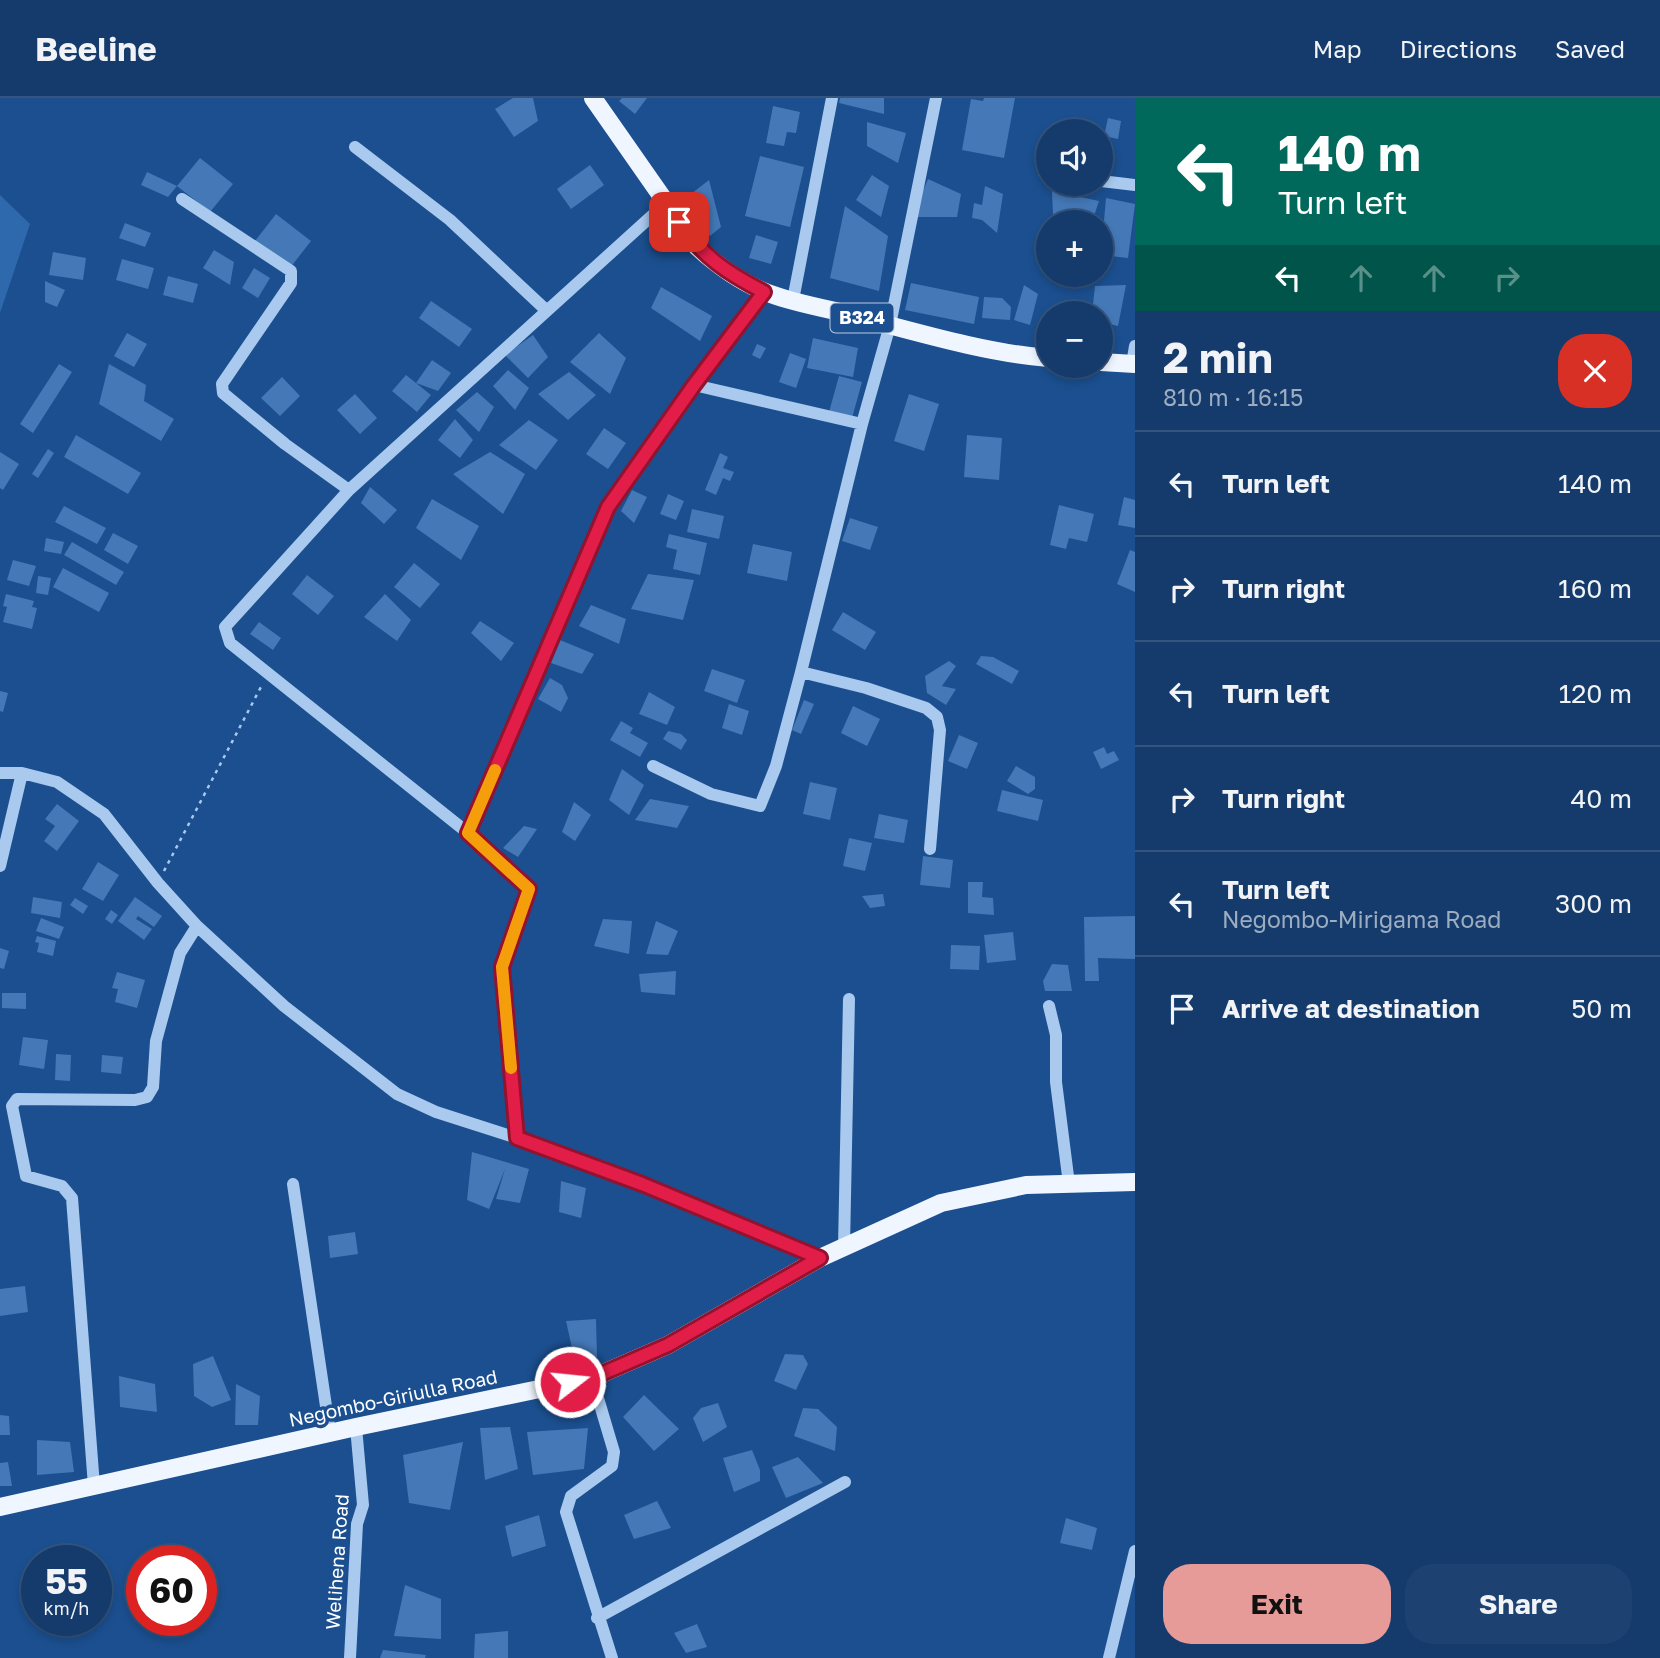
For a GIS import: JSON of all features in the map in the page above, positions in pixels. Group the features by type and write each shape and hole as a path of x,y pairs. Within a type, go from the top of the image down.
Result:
{"main road":[{"name":"B324","path":"593,98 697,247 719,266 764,292 1017,356 1036,357"},
{"path":"1113,363 1134,364"},
{"name":"Negombo-Giriulla Road","path":"0,1507 356,1427 592,1378 668,1345 820,1258 941,1203 1026,1185 1135,1182"}],"street":[{"path":"793,300 832,98"},
{"path":"653,766 711,794 760,806 776,766 862,424 890,325 936,98"},
{"path":"355,147 450,220 547,311"},
{"path":"1113,183 1135,186"},
{"path":"182,199 291,271 291,282 222,384 223,393 285,444 349,490"},
{"path":"517,1138 502,967 529,889 468,833 230,643 225,627 349,490 666,203"},
{"path":"468,833 608,507 764,292"},
{"path":"1134,364 1135,346"},
{"path":"694,385 862,424"},
{"path":"801,672 866,688 926,708 937,717 940,730 930,849"},
{"path":"0,773 22,773 57,782 104,814 158,883 197,926 284,1006 397,1094 436,1112 517,1138 642,1184 820,1258"},
{"path":"0,866 22,773"},
{"path":"94,1486 72,1198 62,1186 26,1176 12,1106 17,1099 135,1100 147,1097 153,1087 156,1041 180,953 197,926"},
{"path":"844,1247 849,999"},
{"path":"1049,1006 1056,1035 1056,1082 1069,1184"},
{"path":"293,1184 330,1433"},
{"path":"592,1378 614,1452 612,1466 571,1496 566,1512 597,1618 612,1658"},
{"name":"Welihena Road","path":"350,1658 358,1524 363,1505 356,1427"},
{"path":"597,1618 845,1482"},
{"path":"1110,1658 1135,1551"}],"path":[{"path":"158,883 268,674"}],"shaded area":[{"path":"0,195 30,224 0,313"}],"building":[{"path":"513,98 533,98 538,121 514,137 495,109"},
{"path":"622,98 647,98 635,114 619,101"},
{"path":"840,98 884,98 884,114 839,103"},
{"path":"984,98 1015,98 1004,158 962,150 971,99 983,101"},
{"path":"773,106 800,112 796,133 787,132 784,146 766,143"},
{"path":"1113,119 1121,121 1118,139 1113,138"},
{"path":"867,122 906,133 898,163 867,146"},
{"path":"760,156 804,167 790,227 745,216"},
{"path":"200,158 233,184 210,212 177,186"},
{"path":"590,165 604,185 571,209 557,189"},
{"path":"147,172 177,186 168,197 141,185"},
{"path":"872,175 889,186 881,217 856,200"},
{"path":"928,179 961,194 957,217 912,217"},
{"path":"709,180 721,227 710,236 682,201"},
{"path":"985,186 1003,194 997,233 982,220 972,218 974,203 982,205"},
{"path":"1052,196 1076,196 1099,201 1096,210 1053,210"},
{"path":"1106,198 1135,204 1128,258 1113,256 1113,210 1105,210"},
{"path":"845,206 888,236 879,291 830,278"},
{"path":"276,214 311,241 290,268 255,241"},
{"path":"125,223 151,233 145,247 119,238"},
{"path":"756,235 778,242 771,264 749,258"},
{"path":"214,250 234,262 230,285 203,268"},
{"path":"53,252 86,258 83,280 49,275"},
{"path":"122,259 154,268 148,289 116,280"},
{"path":"254,268 270,278 258,298 242,288"},
{"path":"168,276 198,284 193,303 163,295"},
{"path":"45,281 65,290 57,307 45,302"},
{"path":"911,283 979,297 974,324 905,310"},
{"path":"1024,285 1038,294 1030,325 1014,320"},
{"path":"1126,285 1118,326 1113,325 1113,301 1093,301 1095,287"},
{"path":"661,287 712,316 700,341 651,308"},
{"path":"984,297 1002,298 1011,307 1010,320 982,318"},
{"path":"431,301 472,329 459,347 419,318"},
{"path":"127,333 147,344 134,367 114,356"},
{"path":"599,333 626,358 610,394 570,362"},
{"path":"533,335 548,357 528,378 505,355"},
{"path":"813,338 858,348 853,377 807,368"},
{"path":"757,344 766,348 760,359 752,355"},
{"path":"790,353 806,359 796,388 779,382"},
{"path":"432,360 451,373 438,391 416,383"},
{"path":"59,364 72,372 33,433 20,424"},
{"path":"109,364 146,385 144,401 174,419 161,441 99,404"},
{"path":"508,370 529,388 515,410 493,386"},
{"path":"569,372 596,395 568,420 538,394"},
{"path":"406,375 431,395 417,412 392,391"},
{"path":"839,376 862,382 852,418 829,412"},
{"path":"282,377 300,396 280,416 261,398"},
{"path":"477,392 494,407 479,432 456,410"},
{"path":"355,394 377,418 360,434 337,410"},
{"path":"909,394 939,404 924,451 894,441"},
{"path":"455,419 473,440 460,458 438,440"},
{"path":"529,420 558,440 536,470 499,445"},
{"path":"604,428 626,443 608,469 586,454"},
{"path":"76,435 141,473 128,494 64,457"},
{"path":"967,435 1002,438 999,480 964,477"},
{"path":"48,449 54,453 38,478 32,474"},
{"path":"0,452 19,464 3,490 0,488"},
{"path":"490,452 525,474 503,514 453,474"},
{"path":"720,453 728,457 723,468 734,472 730,481 723,478 716,495 705,490"},
{"path":"370,487 397,510 384,524 361,503"},
{"path":"632,490 647,497 634,523 621,511"},
{"path":"668,494 684,501 676,520 660,514"},
{"path":"1124,497 1135,500 1135,528 1118,525"},
{"path":"432,499 479,526 461,560 416,528"},
{"path":"1059,505 1094,514 1087,542 1069,538 1066,549 1050,545"},
{"path":"64,506 106,528 97,544 55,522"},
{"path":"692,509 724,516 719,539 687,532"},
{"path":"850,518 878,527 870,550 842,541"},
{"path":"113,533 138,546 128,564 104,550"},
{"path":"669,534 707,543 700,575 673,569 677,550 666,547"},
{"path":"46,538 64,542 61,554 44,551"},
{"path":"72,542 124,572 116,585 64,555"},
{"path":"753,544 792,552 787,581 747,573"},
{"path":"1130,550 1135,552 1135,592 1117,584"},
{"path":"13,560 36,566 29,586 7,580"},
{"path":"414,563 440,584 420,608 394,587"},
{"path":"63,568 109,593 99,612 53,587"},
{"path":"648,574 694,580 683,620 631,609"},
{"path":"307,575 334,596 318,615 292,594"},
{"path":"38,576 51,578 48,595 36,593"},
{"path":"6,594 34,601 32,607 37,608 32,629 3,622 7,607 3,606"},
{"path":"385,594 411,620 397,641 364,617"},
{"path":"591,605 626,619 619,644 579,626"},
{"path":"843,612 876,632 865,650 832,630"},
{"path":"480,621 514,643 501,661 471,633"},
{"path":"259,622 281,638 273,650 250,634"},
{"path":"560,640 594,654 582,674 551,663"},
{"path":"981,656 993,657 1019,671 1012,684 976,664"},
{"path":"949,661 956,666 942,686 956,689 946,705 927,693 925,676"},
{"path":"712,669 745,680 737,703 704,691"},
{"path":"550,678 562,685 568,698 561,712 538,699"},
{"path":"0,691 8,693 3,712 0,711"},
{"path":"649,692 675,707 667,725 639,714"},
{"path":"804,700 814,704 801,734 792,730"},
{"path":"729,704 749,711 742,735 722,728"},
{"path":"853,706 880,719 867,746 841,733"},
{"path":"621,721 633,728 630,733 648,743 640,757 610,740"},
{"path":"668,731 681,734 687,740 681,750 663,739"},
{"path":"959,735 978,743 967,769 948,761"},
{"path":"1104,747 1107,754 1114,751 1119,760 1101,769 1093,752"},
{"path":"1016,766 1035,777 1035,789 1028,794 1007,781"},
{"path":"622,769 644,785 629,815 609,800"},
{"path":"810,782 837,788 830,820 803,814"},
{"path":"1002,790 1043,800 1038,821 997,811"},
{"path":"650,799 689,806 677,828 635,820"},
{"path":"574,802 591,815 575,841 562,832"},
{"path":"57,804 79,821 57,851 44,841 55,826 45,819"},
{"path":"879,814 908,820 904,843 874,838"},
{"path":"524,826 537,829 518,857 503,848"},
{"path":"849,838 872,843 865,871 843,866"},
{"path":"923,856 953,860 950,888 920,885"},
{"path":"98,862 119,875 103,901 82,889"},
{"path":"968,882 983,882 982,897 993,898 994,915 968,913"},
{"path":"883,894 885,906 870,908 862,896"},
{"path":"33,897 62,902 60,918 31,913"},
{"path":"135,897 162,916 154,927 138,916 136,919 152,929 144,940 118,921"},
{"path":"75,898 88,906 83,914 70,905"},
{"path":"111,910 118,915 112,924 105,919"},
{"path":"1135,916 1135,959 1098,958 1099,981 1085,981 1084,917"},
{"path":"41,918 64,927 59,939 36,931"},
{"path":"603,919 632,921 629,954 594,946"},
{"path":"656,921 678,931 668,955 646,954"},
{"path":"1013,932 1016,960 987,963 984,935"},
{"path":"37,936 56,941 53,956 37,952"},
{"path":"951,945 980,946 979,970 950,969"},
{"path":"0,948 9,951 4,969 0,968"},
{"path":"1052,964 1068,965 1072,991 1045,991 1043,981"},
{"path":"676,971 675,995 641,992 639,974"},
{"path":"117,972 145,980 137,1008 115,1002 118,989 112,988"},
{"path":"2,993 26,993 26,1009 2,1008"},
{"path":"23,1037 48,1040 44,1069 19,1065"},
{"path":"56,1054 71,1055 70,1081 55,1080"},
{"path":"102,1055 123,1057 121,1074 101,1072"},
{"path":"472,1152 529,1169 520,1203 496,1199 505,1169 489,1209 467,1200"},
{"path":"561,1181 586,1188 581,1218 559,1212"},
{"path":"355,1232 358,1254 330,1258 328,1236"},
{"path":"25,1286 28,1312 0,1316 0,1289"},
{"path":"596,1319 597,1358 576,1366 566,1321"},
{"path":"785,1354 803,1355 808,1364 796,1390 774,1381"},
{"path":"213,1356 231,1400 212,1407 194,1396 193,1364"},
{"path":"119,1376 155,1384 157,1412 120,1407"},
{"path":"236,1384 260,1396 258,1425 235,1425"},
{"path":"644,1395 679,1429 654,1451 623,1417"},
{"path":"718,1403 727,1427 703,1442 693,1418 701,1408"},
{"path":"803,1408 818,1409 837,1427 835,1451 794,1436"},
{"path":"0,1415 9,1416 10,1435 0,1435"},
{"path":"510,1427 518,1469 485,1480 480,1428"},
{"path":"588,1428 584,1469 533,1475 527,1432"},
{"path":"37,1440 70,1442 74,1472 37,1475"},
{"path":"463,1442 450,1510 409,1503 403,1455"},
{"path":"752,1450 760,1470 760,1481 734,1492 723,1458"},
{"path":"798,1457 823,1483 786,1498 772,1467"},
{"path":"8,1462 12,1486 0,1486 0,1463"},
{"path":"657,1501 671,1528 634,1539 624,1515"},
{"path":"539,1515 546,1546 512,1557 505,1526"},
{"path":"1066,1518 1097,1528 1092,1550 1060,1543"},
{"path":"405,1585 441,1599 441,1639 394,1636"},
{"path":"697,1624 707,1647 686,1653 674,1633"},
{"path":"508,1631 508,1658 474,1658 475,1634"},
{"path":"383,1650 426,1655 425,1658 380,1658"}],"slow traffic":[{"path":"495,770 468,833 529,889 502,967 511,1068"}],"route":[{"path":"570,1382 592,1378 668,1345 820,1258 642,1184 517,1138 502,967 529,889 468,833 608,507 764,292 719,266 697,247 679,222"}]}
